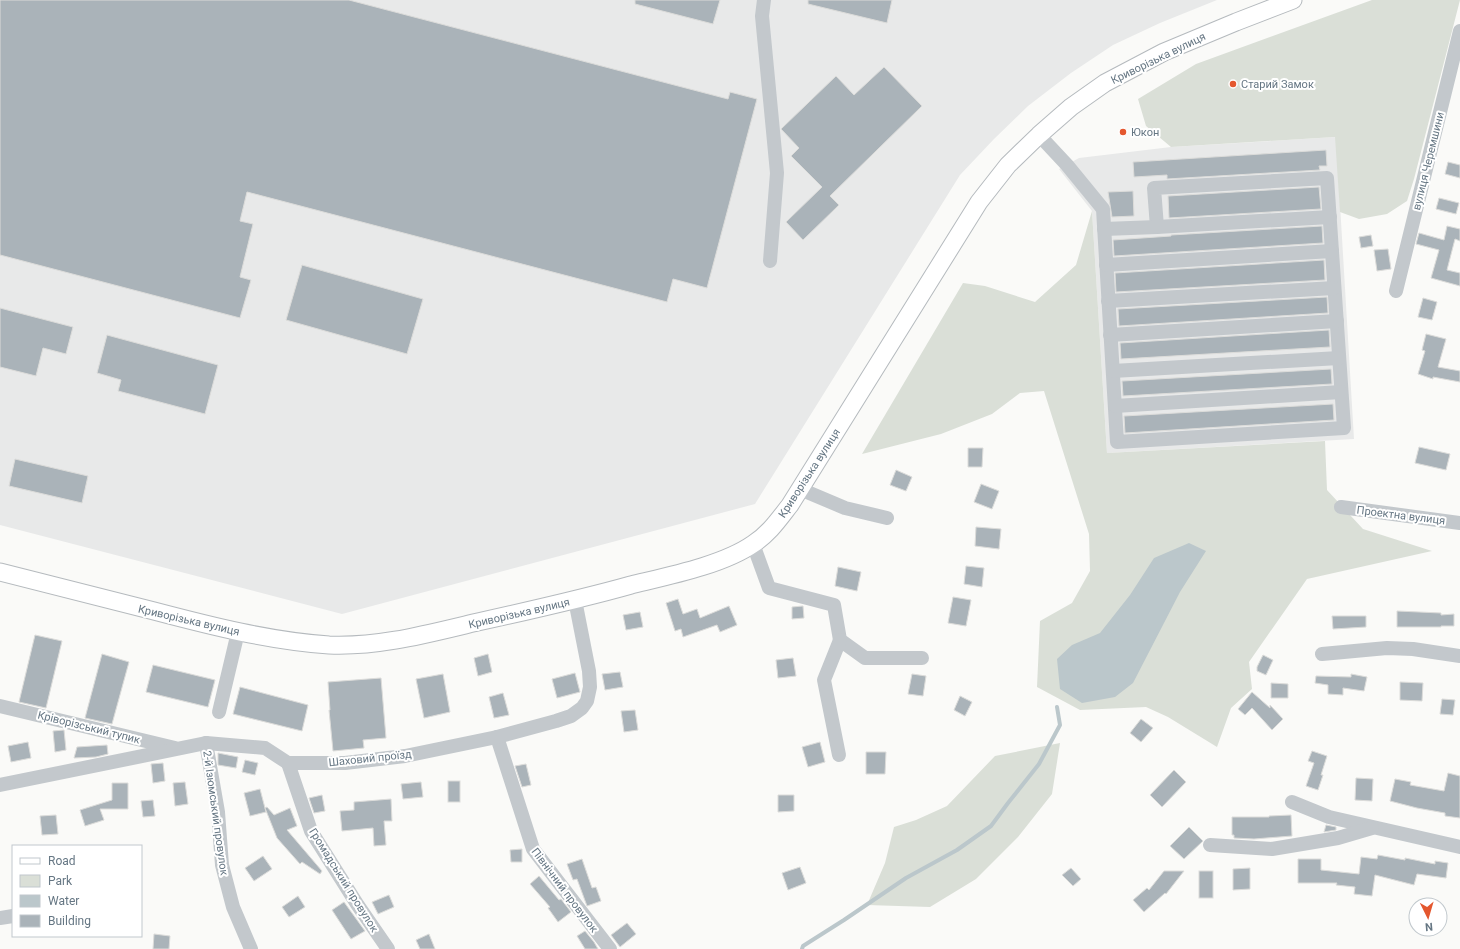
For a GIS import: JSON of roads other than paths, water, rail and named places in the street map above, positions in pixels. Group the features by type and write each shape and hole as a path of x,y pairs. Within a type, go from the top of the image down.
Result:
{"main road":[{"name":"Криворізька вулиця","path":"0,572 218,628 277,639 328,645 354,645 380,643 575,600 713,563 736,553 753,544 774,526 800,489 979,202 1008,166 1039,135 1071,107 1105,83 1164,52 1293,0"}],"street":[{"path":"764,0 762,16 777,173 770,261"},
{"name":"вулиця Черемшини","path":"1396,291 1460,31"},
{"path":"1039,135 1067,165 1103,209 1117,442 1344,428 1327,178 1154,188 1157,227"},
{"path":"1104,229 1330,217"},
{"path":"1106,265 1332,251"},
{"path":"1108,301 1334,288"},
{"path":"1110,335 1337,321"},
{"path":"1112,371 1339,358"},
{"path":"1115,406 1342,392"},
{"path":"800,489 845,508 887,518"},
{"name":"Проектна вулиця","path":"1341,507 1460,523"},
{"path":"753,544 769,588 834,605 840,640 824,680 839,755"},
{"name":"Шаховий проїзд","path":"288,763 345,763 405,756 497,737 571,716 582,708 587,701 590,687 589,671 575,600"},
{"path":"218,712 238,632"},
{"path":"840,640 865,658 922,658"},
{"path":"1322,654 1387,648 1460,656"},
{"name":"Кріворізський тупик","path":"0,706 177,749"},
{"name":"Північний провулок","path":"497,737 533,849 610,949"},
{"path":"0,785 129,760 206,743 265,748 288,763"},
{"name":"2-й Ізюмський провулок","path":"206,743 218,812 222,865 233,908 251,949"},
{"name":"Громадський провулок","path":"288,763 311,831 357,904 388,949"},
{"path":"1292,802 1329,817 1460,847"},
{"path":"1210,845 1272,848 1338,838 1374,827"},
{"path":"0,918 12,916"}],"water":[{"path":"1189,543 1206,551 1180,592 1133,683 1115,697 1082,703 1060,689 1057,659 1072,645 1100,633 1130,595 1154,558"}],"waterway":[{"path":"802,949 803,946 906,878 957,850 991,826 1039,764 1060,725 1057,707"}],"place":[{"name":"Старий Замок","path":"1233,84"},
{"name":"Юкон","path":"1123,132"}]}
